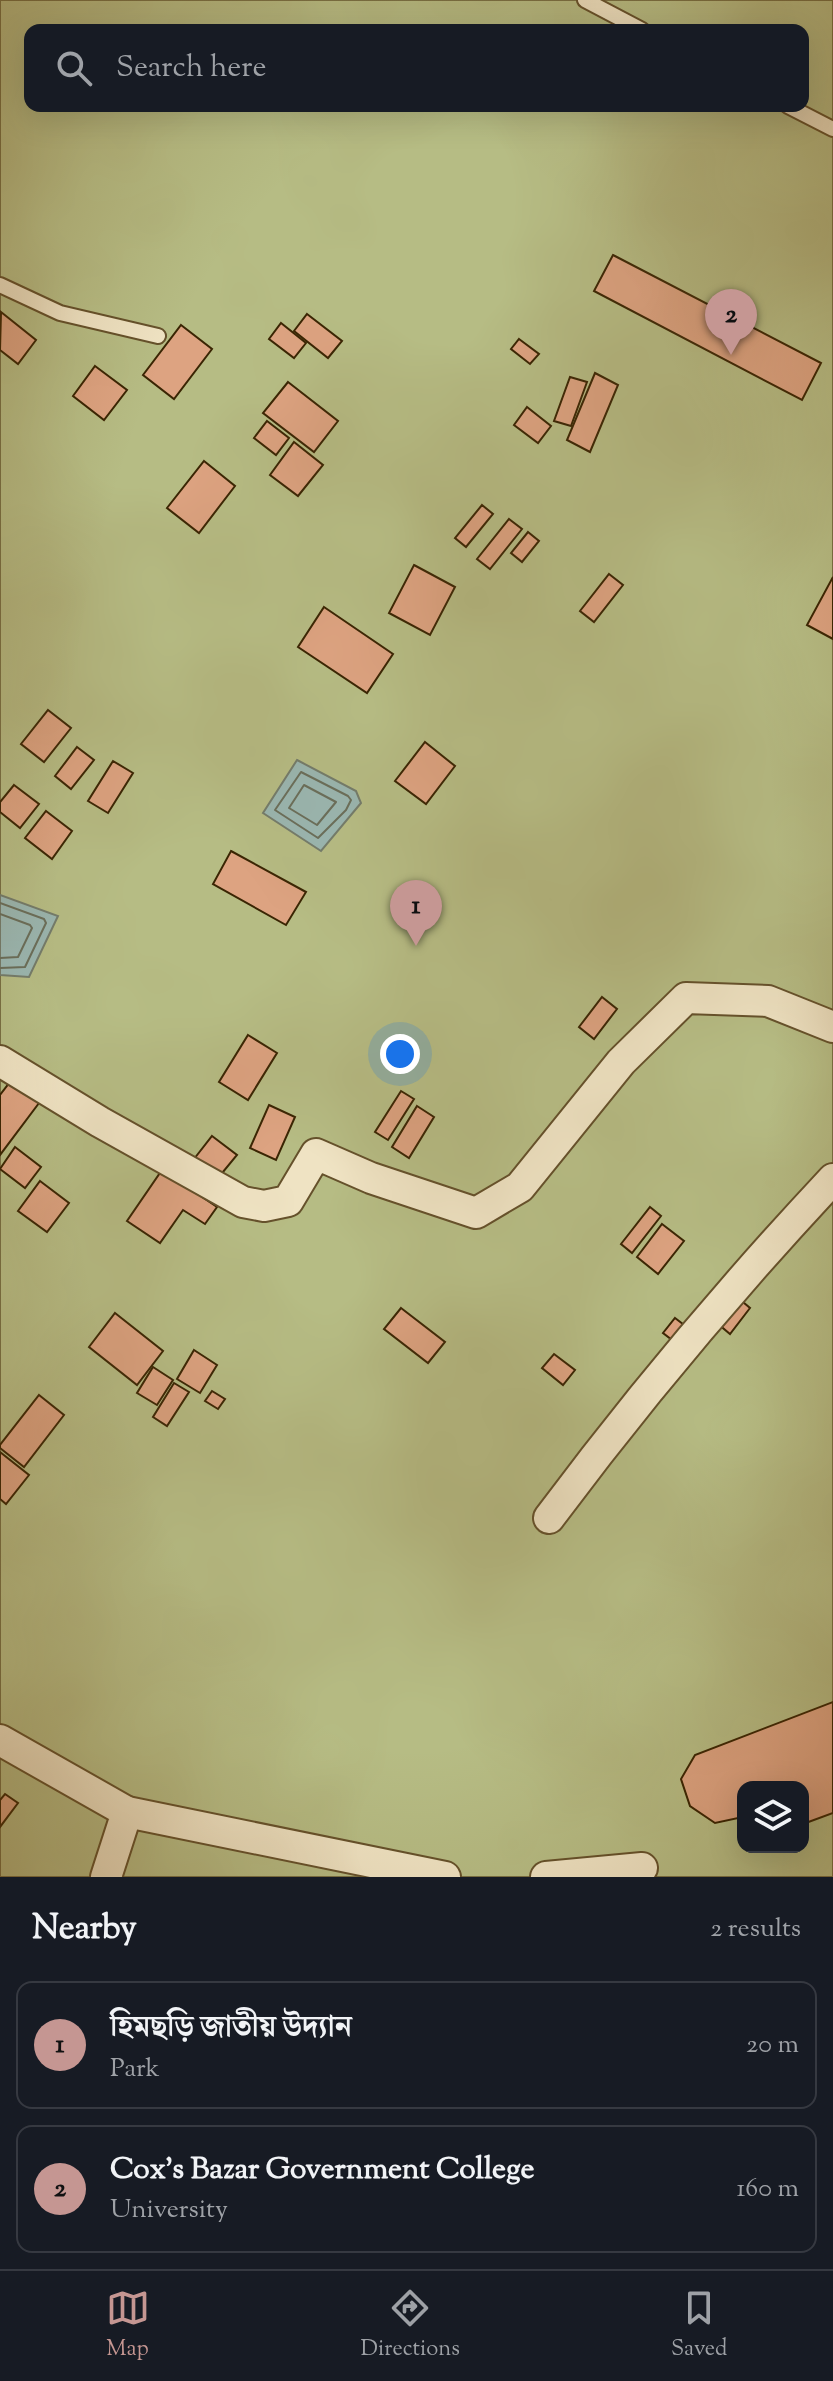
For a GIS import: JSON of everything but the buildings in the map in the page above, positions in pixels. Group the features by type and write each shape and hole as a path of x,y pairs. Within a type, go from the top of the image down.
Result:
{"street":[{"path":"0,1061 100,1122 243,1202 264,1206 288,1201 316,1154 371,1178 476,1213 520,1187 621,1062 686,998 768,1001 833,1027"},
{"path":"549,1518 620,1423 769,1248 833,1179"},
{"path":"0,1740 127,1812 445,1877"},
{"path":"106,1877 127,1812"},
{"path":"546,1877 642,1868"}],"lane":[{"path":"585,0 631,24"},
{"path":"800,112 833,129"},
{"path":"0,285 60,313 158,336"}],"green space":[{"path":"0,0 833,0 833,1877 0,1877"}],"water":[{"path":"297,760 356,791 361,803 321,851 263,813"},
{"path":"0,895 58,916 29,977 0,975"}],"place":[{"name":"Cox's Bazar Government College","path":"731,355"},
{"name":"হিমছড়ি জাতীয় উদ্যান","path":"416,946"}]}
